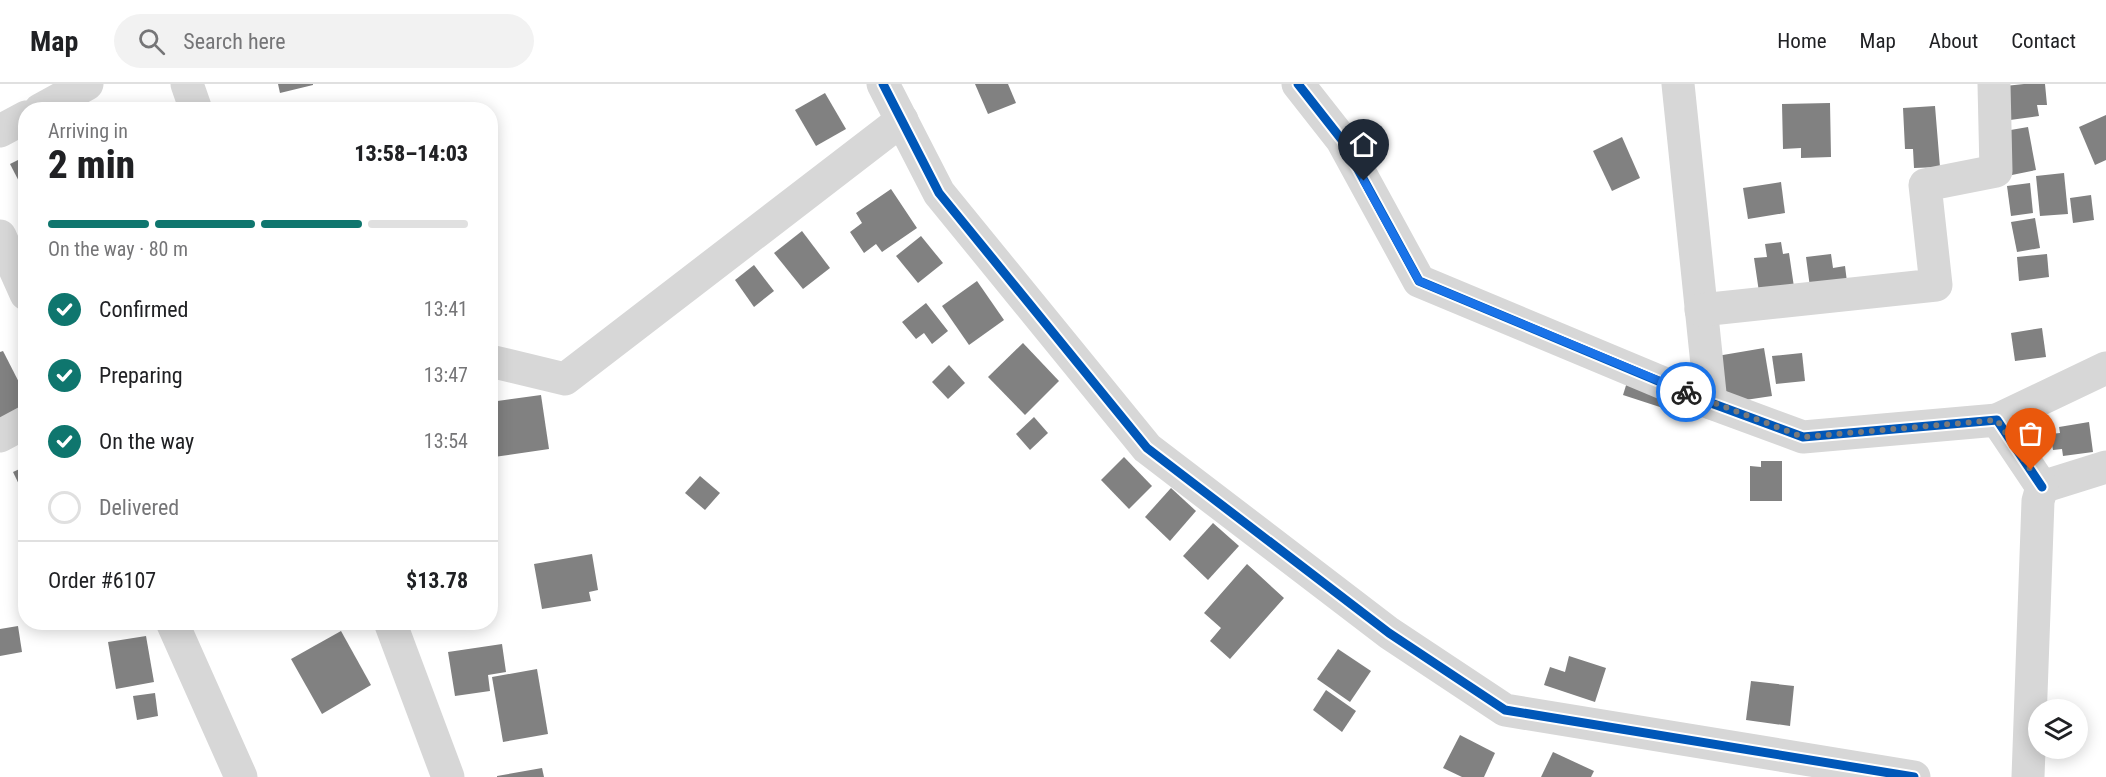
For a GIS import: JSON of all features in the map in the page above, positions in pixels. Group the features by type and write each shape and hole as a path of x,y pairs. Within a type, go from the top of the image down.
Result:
{"street":[{"path":"54,102 87,84"},
{"path":"187,84 193,102"},
{"path":"883,84 939,193 1147,448 1389,633 1505,710 1914,777"},
{"path":"1298,84 1342,140 1419,281 1711,403 1803,437 1997,420 2106,368"},
{"path":"1678,84 1711,403"},
{"path":"1701,310 1936,285 1926,185 1996,171 1994,84"},
{"path":"498,363 565,379 902,120"},
{"path":"0,131 18,121"},
{"path":"0,236 18,276"},
{"path":"1997,420 2042,487 2038,501 2028,777"},
{"path":"0,436 18,426"},
{"path":"2042,487 2106,467"},
{"path":"176,630 242,777"},
{"path":"393,630 448,777"}],"building":[{"path":"278,84 313,84 313,85 280,93"},
{"path":"975,84 1008,84 1016,103 988,114"},
{"path":"2045,84 2047,105 2037,105 2039,116 2010,120 2005,86"},
{"path":"825,93 846,129 816,146 795,110"},
{"path":"1830,103 1831,157 1801,158 1801,148 1783,149 1782,104"},
{"path":"1935,106 1940,167 1914,168 1913,149 1905,149 1903,108"},
{"path":"2106,115 2106,160 2095,165 2079,127"},
{"path":"2028,127 2036,170 2007,176 1999,132"},
{"path":"1622,137 1640,178 1612,191 1593,151"},
{"path":"18,160 18,180 10,164"},
{"path":"2064,173 2068,214 2040,216 2036,176"},
{"path":"1781,182 1785,213 1748,219 1743,188"},
{"path":"2030,183 2033,213 2011,216 2007,186"},
{"path":"891,189 917,228 882,252 876,244 864,253 850,232 862,223 856,213"},
{"path":"2091,195 2094,220 2073,223 2070,198"},
{"path":"2035,218 2040,248 2017,252 2011,222"},
{"path":"802,231 830,268 803,289 774,253"},
{"path":"921,236 943,263 918,283 896,256"},
{"path":"1781,242 1783,254 1789,253 1794,287 1759,292 1754,258 1767,257 1765,244"},
{"path":"1831,254 1833,268 1845,266 1848,290 1811,295 1806,257"},
{"path":"2047,254 2049,277 2019,281 2017,257"},
{"path":"754,265 774,291 754,307 735,280"},
{"path":"977,281 1004,320 969,345 942,306"},
{"path":"926,303 948,331 932,344 924,333 916,339 902,322"},
{"path":"2042,328 2046,357 2015,361 2011,333"},
{"path":"1023,343 1059,381 1025,415 988,377"},
{"path":"1764,348 1772,396 1725,403 1717,356"},
{"path":"3,351 18,380 18,416 0,420 0,352"},
{"path":"1802,353 1805,381 1776,384 1772,356"},
{"path":"949,365 965,383 948,399 932,382"},
{"path":"1629,376 1672,390 1666,409 1623,395"},
{"path":"541,395 549,449 498,456 498,401"},
{"path":"1034,417 1048,433 1030,450 1016,434"},
{"path":"2089,422 2093,452 2063,456 2062,449 2053,450 2050,434 2060,433 2059,427"},
{"path":"1124,457 1152,486 1129,509 1101,480"},
{"path":"1761,461 1782,461 1782,501 1750,501 1750,466 1761,467"},
{"path":"18,470 18,482 13,472"},
{"path":"700,476 720,493 705,510 685,493"},
{"path":"1171,488 1196,511 1170,541 1145,517"},
{"path":"1213,523 1239,546 1208,580 1183,556"},
{"path":"592,554 598,590 589,592 591,601 542,609 534,564"},
{"path":"1247,564 1284,598 1230,659 1210,641 1221,628 1204,613"},
{"path":"18,626 22,652 0,656 0,629"},
{"path":"341,631 371,685 322,714 291,659"},
{"path":"146,636 154,682 116,689 108,642"},
{"path":"502,644 506,672 488,675 490,691 455,696 448,652"},
{"path":"1338,649 1371,671 1350,702 1317,679"},
{"path":"1569,656 1606,668 1595,702 1544,685 1550,667 1565,672"},
{"path":"537,669 548,734 503,742 492,677"},
{"path":"1751,681 1794,686 1790,726 1746,720"},
{"path":"1326,690 1356,711 1342,732 1313,710"},
{"path":"155,693 158,716 137,720 133,696"},
{"path":"1460,735 1495,753 1484,777 1462,777 1443,768"},
{"path":"1553,752 1594,771 1591,777 1541,777"},
{"path":"542,768 544,777 497,777 497,776"}],"cycle path":[{"path":"883,84 939,193 1147,448 1389,633 1505,710 1914,777"},
{"path":"1298,84 1342,140 1419,281 1711,403 1803,437 1997,420 2042,487"}],"way so far":[{"path":"1686,392 1803,437 1997,420 2031,470"}],"route":[{"path":"1364,181 1419,281 1686,392"}]}
